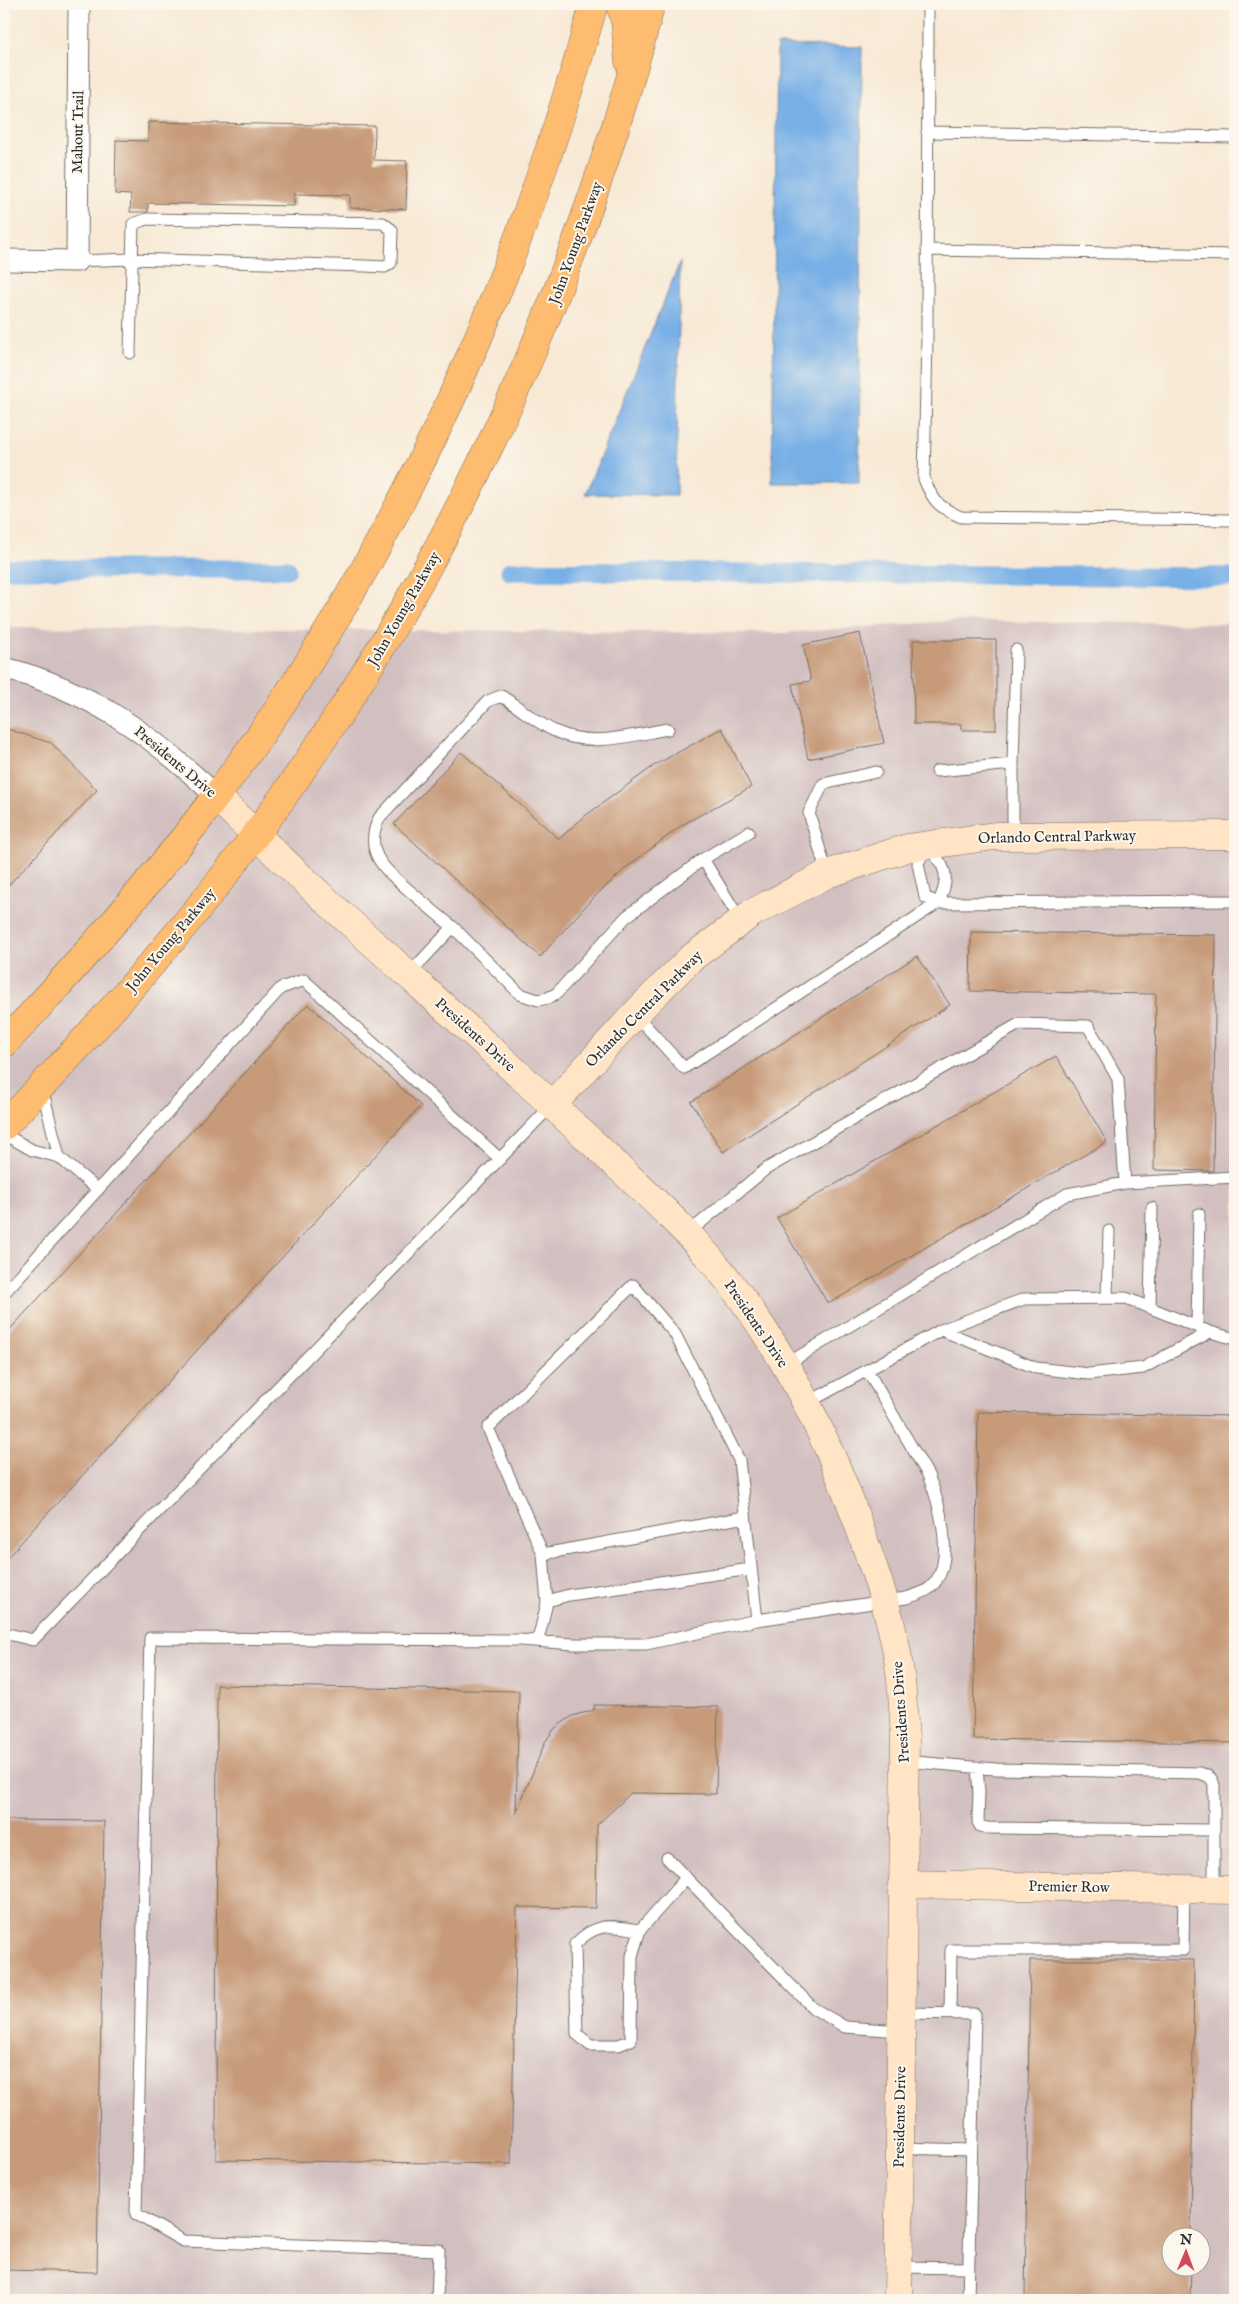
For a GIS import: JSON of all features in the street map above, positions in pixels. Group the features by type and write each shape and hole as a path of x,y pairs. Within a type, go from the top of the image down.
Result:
{"highway":[{"path":"4,1044 140,892 216,796 271,718 333,622 384,535 443,417 483,329 532,206 554,143 594,4"},
{"path":"620,4 626,21 630,83"},
{"name":"John Young Parkway","path":"4,1126 167,946 255,835 357,688 443,541 517,391 572,258 630,83 651,4"}],"street":[{"name":"Mahout Trail","path":"77,260 79,4"},
{"path":"4,260 77,260"},
{"name":"Presidents Drive","path":"4,668 60,686 114,713 152,740 216,796 255,835 552,1105 688,1233 741,1297 785,1365 806,1402 839,1472 859,1523 885,1600 899,1666 905,1738 898,2300"},
{"name":"Orlando Central Parkway","path":"552,1105 635,1014 690,959 752,913 827,874 907,848 995,836 1235,835"},
{"name":"Premier Row","path":"902,1884 1224,1889"}],"lane":[{"path":"928,4 928,250 924,479 932,498 943,509 961,516 1235,520"},
{"path":"927,132 1235,136"},
{"path":"77,260 132,259 385,267 391,263 392,230 383,223 147,219 133,224 132,259 130,353"},
{"path":"928,250 1235,255"},
{"path":"1013,836 1016,650"},
{"path":"668,729 607,739 571,738 556,732 501,696 488,702 379,818 375,827 374,847 381,864 453,928 520,994 538,1000 548,998 557,993 626,917 703,859 749,832"},
{"path":"937,771 1013,764"},
{"path":"827,874 809,813 812,806 823,784 876,772"},
{"path":"635,1014 684,1068 938,903 946,888 942,862 926,846 918,864 921,880 925,897 938,903 1235,901"},
{"path":"703,859 741,921"},
{"path":"409,974 453,928"},
{"path":"4,1293 281,988 304,980 500,1159"},
{"path":"688,1233 766,1169 1019,1024 1088,1026 1118,1079 1125,1183"},
{"path":"41,1087 59,1157"},
{"path":"4,1633 33,1640 552,1105"},
{"path":"4,1134 32,1150 59,1157 98,1190"},
{"path":"785,1365 1067,1194 1125,1183 1235,1177"},
{"path":"1150,1308 1152,1208"},
{"path":"1197,1327 1199,1214"},
{"path":"1107,1298 1109,1231"},
{"path":"538,1640 547,1601 543,1554 488,1428 633,1285 675,1334 739,1460 757,1620"},
{"path":"806,1402 942,1330 1024,1300 1126,1298 1210,1332 1235,1339"},
{"path":"942,1330 1036,1368 1089,1374 1143,1368 1210,1332"},
{"path":"437,2300 439,2250 183,2241 136,2214 150,1638 538,1640 574,1644 646,1644 757,1620 906,1598 924,1592 936,1581 943,1564 943,1527 934,1491 928,1475 867,1370"},
{"path":"543,1554 745,1517"},
{"path":"547,1601 569,1595 751,1569"},
{"path":"904,1761 977,1767 1200,1773 1212,1778 1214,1785 1214,1830 1224,1889"},
{"path":"977,1767 979,1792 978,1822 980,1826 987,1828 1214,1830"},
{"path":"667,1858 813,2008 845,2027 901,2022 950,2013 975,2014 968,2300"},
{"path":"640,1930 604,1926 586,1933 575,1944 577,2034 590,2045 619,2045 631,2040 632,1956 640,1930 686,1878"},
{"path":"950,2013 951,1950 1184,1950 1184,1889"},
{"path":"899,2148 971,2150"},
{"path":"898,2267 968,2268"}],"shaded area":[{"path":"951,621 1235,624 1235,2300 4,2300 4,627 783,633"}],"water":[{"path":"777,45 862,47 859,483 772,483"},
{"path":"680,262 676,495 585,494"}],"building":[{"path":"148,122 375,126 374,160 407,161 406,209 350,208 350,195 294,194 294,206 148,203 148,212 130,212 131,195 115,194 116,140 148,141"},
{"path":"860,633 884,743 808,759 792,684 811,681 803,645"},
{"path":"913,640 996,640 996,730 961,730 961,724 914,724"},
{"path":"4,728 51,743 97,790 4,890"},
{"path":"722,728 751,787 682,825 627,867 591,900 540,957 394,824 461,752 559,839 585,816 655,765"},
{"path":"971,932 1216,935 1213,1171 1154,1170 1156,994 970,991"},
{"path":"917,956 950,1005 723,1152 691,1102"},
{"path":"308,1004 421,1106 4,1561 4,1336"},
{"path":"1056,1056 1107,1142 828,1304 777,1218"},
{"path":"978,1412 1235,1416 1235,1743 973,1739"},
{"path":"217,1685 519,1691 516,1814 545,1742 555,1728 572,1716 594,1710 594,1705 718,1707 716,1794 631,1793 597,1825 596,1908 517,1907 511,2164 216,2160"},
{"path":"4,1820 104,1821 97,2272 4,2270"},
{"path":"1030,1960 1194,1960 1191,2226 1162,2226 1162,2276 1191,2276 1190,2300 1025,2300"}],"waterway":[{"path":"4,569 287,569"},
{"path":"510,571 1235,577"}]}
